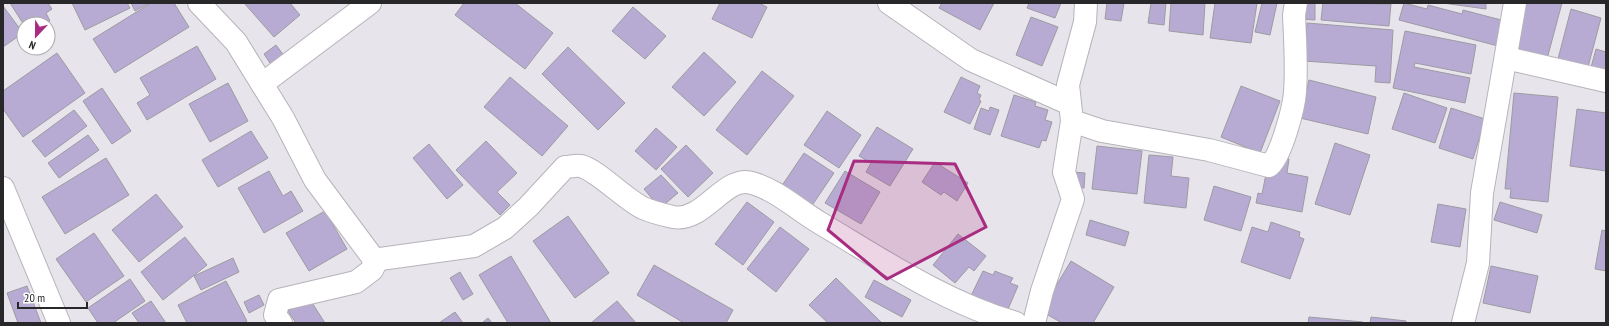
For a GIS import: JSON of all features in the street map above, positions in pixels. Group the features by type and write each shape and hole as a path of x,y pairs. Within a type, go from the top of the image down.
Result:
{"street":[{"path":"200,3 236,42 283,118 315,180 373,260 376,262 372,270 356,282 279,300 275,315 281,323"},
{"path":"262,84 370,3"},
{"path":"889,3 971,60 1102,131 1209,150 1269,166 1274,162 1279,151 1295,92 1294,15 1296,3"},
{"path":"1034,323 1042,291 1073,199 1064,172 1071,113 1068,85 1085,22 1086,3"},
{"path":"1464,323 1478,263 1482,194 1515,3"},
{"path":"1506,58 1606,81"},
{"path":"373,260 474,246 505,228 528,207 565,167 581,166 643,208 674,217 686,218 700,210 737,182 750,182 764,187 814,220 942,295 996,317 1016,323"},
{"path":"3,188 59,323"}],"highlighted area":[{"path":"854,161 955,164 986,227 887,279 828,230"}],"building":[{"path":"10,3 48,3 52,9 46,13 48,16 18,16"},
{"path":"72,3 127,3 130,8 85,30"},
{"path":"131,3 149,3 135,11"},
{"path":"151,3 174,3 189,27 115,73 93,39"},
{"path":"244,3 290,3 300,15 274,37"},
{"path":"464,3 515,3 553,33 525,69 455,15"},
{"path":"720,3 759,3 767,7 752,38 712,19"},
{"path":"942,3 994,3 980,30 939,8"},
{"path":"1029,3 1061,3 1055,18 1027,8"},
{"path":"1107,3 1124,3 1121,21 1105,19"},
{"path":"1151,3 1166,3 1164,25 1148,23"},
{"path":"1171,3 1205,3 1203,35 1169,31"},
{"path":"1215,3 1257,3 1251,43 1210,38"},
{"path":"1262,3 1277,3 1270,35 1255,32"},
{"path":"1300,3 1315,3 1315,20 1300,19"},
{"path":"1323,3 1391,4 1389,26 1321,20"},
{"path":"1404,3 1427,9 1428,5 1462,14 1463,10 1505,21 1498,46 1399,20"},
{"path":"1443,3 1486,3 1486,9"},
{"path":"1527,3 1562,3 1547,59 1515,51"},
{"path":"3,6 16,24 16,38 3,47"},
{"path":"633,7 666,36 645,59 612,31"},
{"path":"1571,9 1601,18 1588,67 1558,59"},
{"path":"1031,17 1058,27 1042,66 1016,55"},
{"path":"1307,23 1393,30 1390,83 1375,82 1376,66 1304,61"},
{"path":"1405,31 1476,45 1471,74 1415,63 1414,67 1470,78 1465,103 1393,88"},
{"path":"276,45 285,57 272,66 264,54"},
{"path":"197,46 216,79 147,120 137,103 150,95 140,78"},
{"path":"568,47 625,103 598,130 542,74"},
{"path":"1596,49 1606,52 1606,76 1590,71"},
{"path":"704,52 736,82 704,116 672,87"},
{"path":"57,53 85,93 23,137 3,109 3,91 53,56 56,56"},
{"path":"762,71 794,96 747,155 716,130"},
{"path":"510,77 568,126 542,156 484,107"},
{"path":"961,77 980,86 977,93 981,95 979,100 981,101 970,124 944,112"},
{"path":"1309,80 1376,97 1368,134 1300,118"},
{"path":"228,83 248,121 210,142 189,104"},
{"path":"1241,86 1280,101 1260,153 1221,137"},
{"path":"102,88 131,131 112,144 83,101"},
{"path":"1404,93 1447,108 1435,143 1392,129"},
{"path":"1514,93 1558,97 1548,202 1510,198 1511,189 1505,189"},
{"path":"1014,95 1036,102 1035,106 1048,110 1045,120 1052,122 1046,141 1042,140 1039,148 1001,136"},
{"path":"990,107 999,110 990,135 974,129 981,108 989,111"},
{"path":"1451,108 1485,119 1473,159 1439,148"},
{"path":"1577,109 1606,113 1606,171 1570,166"},
{"path":"74,110 87,126 45,157 32,141"},
{"path":"827,111 861,135 839,168 804,145"},
{"path":"877,127 913,149 890,186 866,172 871,163 859,156"},
{"path":"656,128 677,147 656,170 635,151"},
{"path":"251,131 268,158 218,187 202,160"},
{"path":"88,135 99,150 59,178 48,163"},
{"path":"486,141 517,173 497,192 510,205 500,215 456,170"},
{"path":"1335,143 1370,155 1350,215 1315,204"},
{"path":"429,144 463,185 447,199 413,158"},
{"path":"686,145 713,173 688,197 661,169"},
{"path":"1097,146 1142,151 1137,194 1092,189"},
{"path":"804,153 834,173 811,207 781,187"},
{"path":"1149,155 1173,157 1171,176 1189,178 1186,208 1144,203"},
{"path":"1281,157 1289,159 1287,173 1308,177 1302,212 1256,203 1258,193 1262,194 1267,169"},
{"path":"106,158 129,195 65,234 42,197"},
{"path":"935,162 968,183 957,201 944,192 941,195 922,182"},
{"path":"269,171 283,196 291,191 303,211 264,233 238,188"},
{"path":"845,171 880,192 861,224 825,203"},
{"path":"1073,172 1085,173 1084,188 1071,187"},
{"path":"661,175 678,193 660,208 644,189"},
{"path":"1214,186 1251,197 1241,231 1204,220"},
{"path":"156,194 183,227 139,262 112,230"},
{"path":"747,202 774,222 743,265 715,244"},
{"path":"1500,202 1542,215 1537,233 1494,220"},
{"path":"1438,204 1466,209 1460,247 1431,242"},
{"path":"325,211 347,249 309,271 286,233"},
{"path":"568,216 609,273 575,298 533,241"},
{"path":"1090,220 1129,232 1125,246 1086,235"},
{"path":"1271,222 1300,232 1299,237 1304,239 1290,279 1241,262 1252,227 1268,232"},
{"path":"780,227 809,249 776,292 747,269"},
{"path":"1602,230 1606,231 1606,271 1595,269"},
{"path":"94,233 124,276 86,302 56,259"},
{"path":"958,234 986,256 974,271 969,267 955,283 933,265"},
{"path":"185,237 207,265 163,300 141,272"},
{"path":"511,256 551,323 508,323 479,275"},
{"path":"233,258 239,272 201,290 194,276"},
{"path":"1071,261 1114,287 1093,323 1062,323 1041,311"},
{"path":"654,265 733,310 726,323 684,323 637,295"},
{"path":"1491,266 1538,276 1530,313 1483,303"},
{"path":"983,271 993,275 995,271 1013,278 1010,283 1018,286 1005,316 969,300"},
{"path":"460,272 473,294 463,300 450,278"},
{"path":"836,278 882,323 828,323 809,305"},
{"path":"130,279 145,301 113,323 98,323 88,308"},
{"path":"874,280 911,300 902,317 865,297"},
{"path":"226,281 247,321 243,323 187,323 178,305"},
{"path":"27,286 41,323 18,323 7,293"},
{"path":"259,295 264,305 249,313 244,302"},
{"path":"309,298 325,323 296,323 288,311"},
{"path":"151,301 166,323 139,323 132,313"},
{"path":"617,301 636,323 591,323"},
{"path":"455,312 463,323 439,323"},
{"path":"1309,317 1363,322 1363,323 1308,323"},
{"path":"1371,317 1406,321 1406,323 1370,323"},
{"path":"488,318 492,323 482,323"}]}
